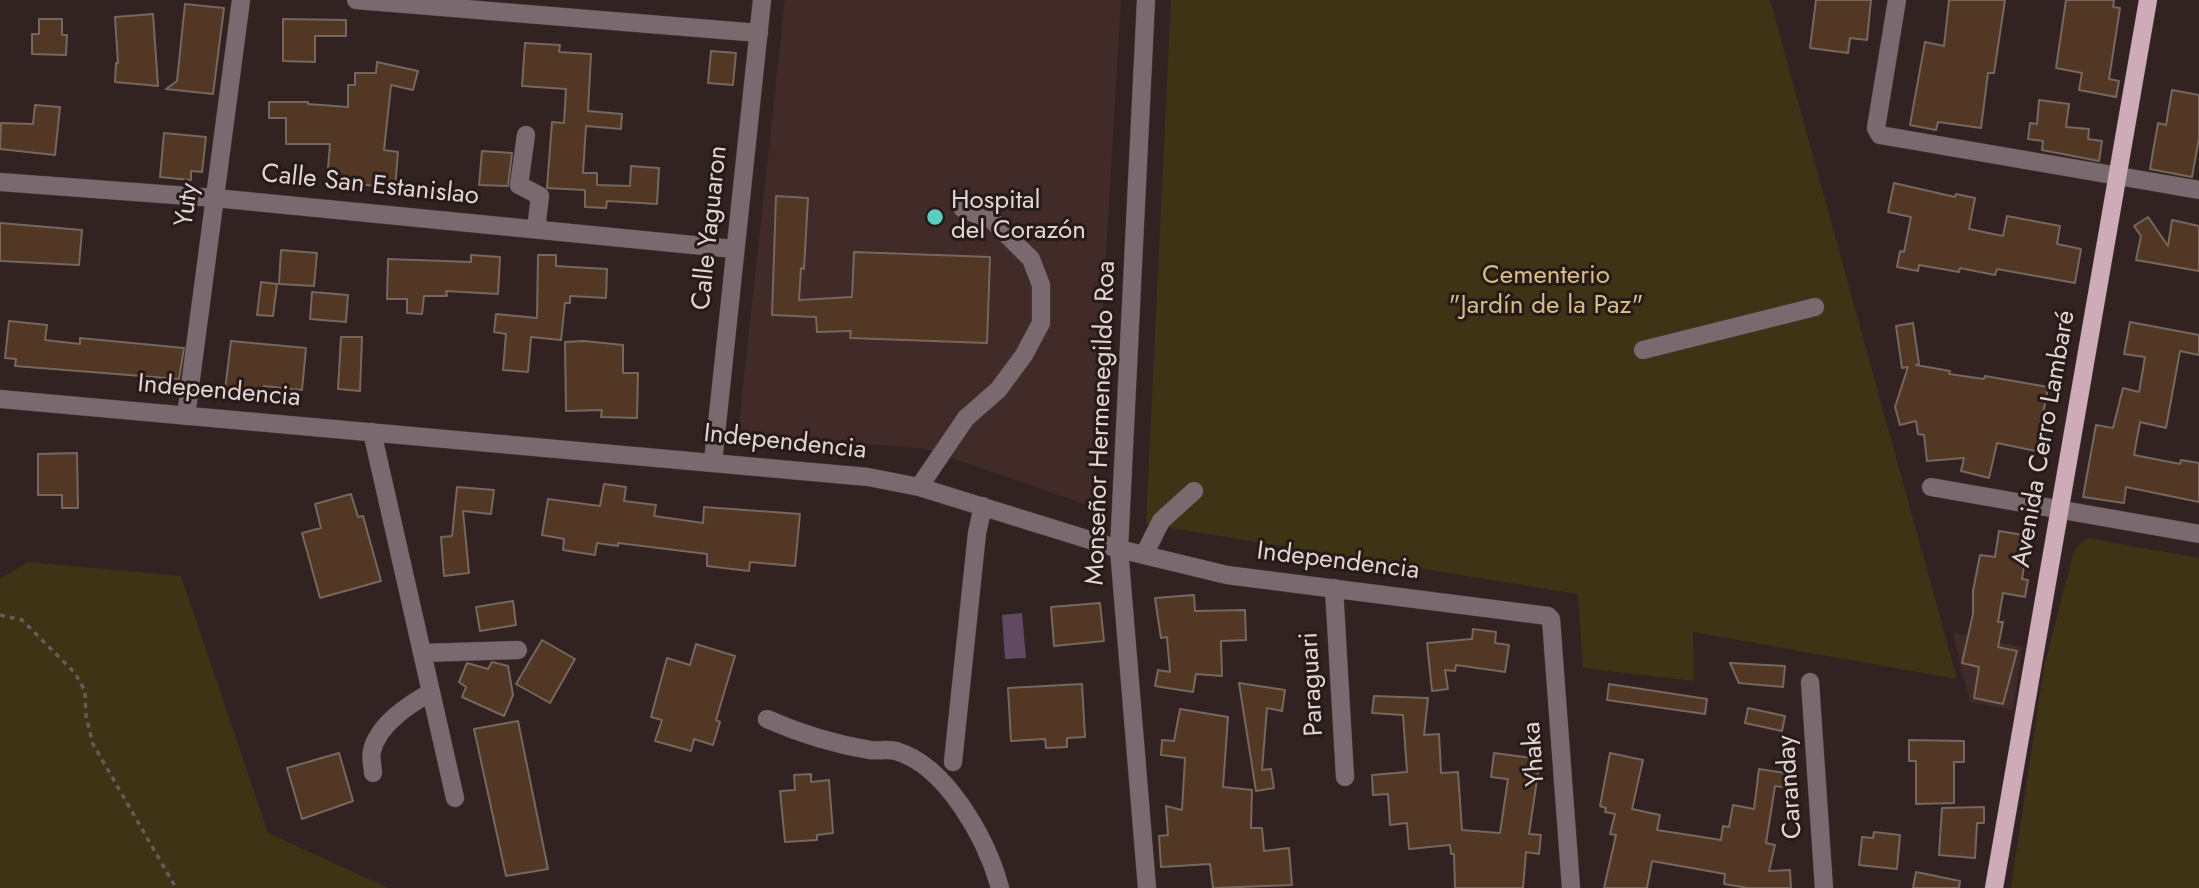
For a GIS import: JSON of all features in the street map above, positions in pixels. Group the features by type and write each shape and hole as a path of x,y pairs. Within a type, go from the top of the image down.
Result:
{"main road":[{"name":"Avenida Cerro Lambaré","path":"1994,888 2148,0"}],"street":[{"name":"Yuty","path":"186,416 242,0"},
{"path":"356,0 759,33"},
{"name":"Calle Yaguaron","path":"713,462 762,0"},
{"name":"Monseñor Hermenegildo Roa","path":"1146,0 1119,550 1147,888"},
{"path":"1897,0 1877,132 2199,190"},
{"path":"526,135 519,186 540,196 536,229"},
{"name":"Calle San Estanislao","path":"0,182 215,198 734,248"},
{"path":"919,487 967,418 998,390 1024,355 1041,323 1041,285 1031,259 993,221 963,209"},
{"path":"1643,350 1815,307"},
{"name":"Independencia","path":"0,399 868,477 919,487 1119,550 1227,575 1550,617"},
{"path":"372,432 455,799"},
{"path":"1931,487 2199,534"},
{"path":"1144,555 1161,522 1194,491"},
{"path":"953,762 977,533 983,506"},
{"name":"Paraguari","path":"1334,588 1345,777"},
{"name":"Yhaka","path":"1550,617 1571,888"},
{"path":"422,653 518,650"},
{"name":"Caranday","path":"1810,682 1824,888"},
{"path":"373,773 371,751 380,735 405,707 431,692"},
{"path":"767,719 807,737 873,751 895,750 922,762 958,800 984,845 1000,888"}],"path":[{"path":"0,615 22,620 75,673 85,691 86,716 93,744 176,888"}],"shaded area":[{"name":"Hospital del Corazón","path":"785,0 1121,0 1091,506 926,449 738,433"},
{"path":"1022,613 1026,658 1005,659 1002,615"},
{"path":"1953,633 2022,647 2013,710 1970,702"}],"green space":[{"name":"Cementerio \"Jardín de la Paz\"","path":"1171,0 1770,0 1957,679 1693,632 1694,681 1583,668 1578,594 1146,524"},
{"path":"2087,538 2199,558 2199,888 2011,888 2044,667 2074,551"},
{"path":"28,562 181,576 268,833 388,888 0,888 0,579"}],"building":[{"path":"1816,0 1871,0 1867,40 1850,38 1848,53 1810,48"},
{"path":"1949,0 2005,0 1994,73 1988,73 1981,128 1938,122 1936,130 1910,125 1925,42 1944,46"},
{"path":"2066,0 2114,0 2113,7 2120,8 2109,79 2119,81 2116,97 2079,90 2082,73 2056,68"},
{"path":"185,4 224,8 213,94 166,89 177,81"},
{"path":"153,14 158,86 115,82 118,63 115,17"},
{"path":"39,19 62,19 62,35 67,35 66,55 32,54 32,34 39,34"},
{"path":"283,19 346,20 346,36 315,36 315,62 283,61"},
{"path":"525,43 560,45 559,52 591,54 588,111 622,114 621,129 586,126 583,173 597,173 597,185 630,186 631,166 659,168 657,204 607,201 606,208 585,207 585,190 547,188 552,122 564,123 566,89 522,86"},
{"path":"711,51 736,53 733,85 708,83"},
{"path":"377,62 418,71 413,90 391,85 384,150 398,152 395,188 327,181 330,144 286,144 286,118 269,118 269,102 308,102 348,107 348,85 355,85 355,73 376,73"},
{"path":"2172,90 2199,95 2199,138 2192,177 2150,169 2158,123 2166,125"},
{"path":"2039,100 2069,104 2066,127 2089,129 2088,139 2102,141 2099,161 2042,150 2043,141 2028,139 2030,123 2037,124"},
{"path":"35,105 60,107 55,155 0,149 1,123 33,124"},
{"path":"164,133 206,137 202,172 191,171 191,180 160,177"},
{"path":"482,151 512,153 508,186 479,185"},
{"path":"1894,183 1955,197 1956,194 1975,198 1969,229 2003,236 2007,216 2060,226 2057,244 2081,249 2075,283 1997,269 1995,275 1960,268 1959,272 1919,265 1918,271 1897,267 1900,251 1904,252 1911,217 1888,212"},
{"path":"776,196 808,198 804,269 801,268 799,300 852,297 854,252 990,257 987,343 850,338 851,331 817,332 816,317 772,315"},
{"path":"2148,217 2168,246 2172,220 2199,226 2199,271 2136,260 2141,236 2134,226"},
{"path":"0,223 82,230 79,265 0,261"},
{"path":"281,250 317,253 314,286 279,284"},
{"path":"471,255 500,257 498,294 446,291 447,296 424,296 422,314 407,313 407,299 387,299 388,259 471,262"},
{"path":"538,255 556,255 556,266 607,269 606,298 570,296 570,303 565,303 561,340 531,337 528,372 503,370 506,334 494,332 496,314 537,318"},
{"path":"261,282 277,284 273,316 257,315"},
{"path":"312,292 348,295 346,322 310,319"},
{"path":"9,321 47,325 45,340 80,344 80,338 184,348 179,379 15,366 16,359 5,358"},
{"path":"2130,322 2199,335 2199,355 2180,351 2166,428 2140,422 2134,455 2180,464 2181,460 2199,463 2199,502 2126,487 2124,503 2083,497 2096,425 2113,428 2123,388 2139,392 2145,357 2124,354"},
{"path":"1913,323 1919,364 1916,365 1950,371 1949,374 1984,379 1985,376 2048,387 2040,430 2046,431 2041,452 1997,443 1989,478 1961,471 1964,458 1927,461 1924,435 1918,434 1916,421 1900,425 1895,407 1908,367 1902,368 1896,326"},
{"path":"341,337 362,337 360,391 338,389"},
{"path":"231,341 306,348 302,390 264,386 262,395 225,390"},
{"path":"565,342 623,345 623,373 638,373 637,418 601,417 602,410 566,411"},
{"path":"77,453 78,508 62,508 62,495 38,495 38,454"},
{"path":"604,484 626,487 624,501 656,505 654,516 703,523 704,507 800,514 795,566 750,562 749,571 707,566 707,554 618,543 618,546 597,543 595,555 563,550 564,539 542,535 548,499 600,506"},
{"path":"457,487 494,490 491,514 463,511 469,573 444,576 441,537 452,536"},
{"path":"351,494 358,517 363,516 381,581 320,598 302,533 321,528 315,504"},
{"path":"1999,531 2029,536 2022,579 2028,580 2025,597 2003,593 1998,622 2003,622 1998,647 2017,651 2003,704 1974,698 1979,667 1962,663 1973,614 1973,591 1980,555 1995,557"},
{"path":"1194,595 1195,611 1245,610 1246,640 1221,641 1222,676 1196,674 1193,692 1155,686 1158,670 1170,672 1167,637 1161,638 1155,598"},
{"path":"513,601 516,625 480,631 476,607"},
{"path":"1100,603 1104,641 1054,646 1051,607"},
{"path":"1473,629 1496,632 1495,643 1509,645 1505,672 1456,665 1455,671 1445,670 1448,689 1432,691 1427,643 1472,639"},
{"path":"542,640 575,659 550,703 516,684"},
{"path":"696,644 735,656 716,720 720,722 713,745 694,739 691,751 655,741 662,720 651,717 667,658 690,665"},
{"path":"492,662 508,666 513,695 504,716 462,697 466,687 459,682 467,663 488,669"},
{"path":"1730,663 1785,666 1783,687 1739,683"},
{"path":"1239,683 1285,690 1282,711 1267,708 1262,770 1271,769 1274,788 1256,791"},
{"path":"1082,684 1085,737 1067,738 1067,747 1046,748 1045,739 1011,741 1008,688"},
{"path":"1609,684 1707,699 1705,714 1607,700"},
{"path":"1374,696 1428,698 1424,735 1439,734 1441,773 1458,772 1462,830 1500,833 1508,779 1491,777 1494,753 1540,759 1529,834 1541,835 1539,854 1526,852 1523,888 1455,888 1454,854 1451,854 1450,845 1409,849 1407,823 1390,825 1388,794 1373,795 1372,775 1407,772 1403,715 1372,713"},
{"path":"1748,708 1785,716 1782,731 1745,723"},
{"path":"1180,709 1228,717 1223,787 1252,790 1251,828 1262,828 1264,851 1289,848 1292,885 1213,888 1210,864 1161,867 1159,836 1168,835 1166,806 1182,810 1185,758 1161,755 1162,740 1174,741"},
{"path":"518,721 548,869 506,876 474,729"},
{"path":"1909,740 1964,741 1964,762 1954,762 1954,803 1916,804 1916,761 1909,761"},
{"path":"339,753 353,801 302,819 287,768"},
{"path":"1610,753 1643,760 1632,809 1660,815 1657,830 1721,840 1723,826 1729,827 1733,805 1754,809 1759,769 1792,774 1790,788 1775,786 1766,843 1775,845 1769,871 1790,870 1791,888 1748,888 1724,884 1725,874 1652,861 1647,888 1604,888 1616,835 1610,834 1615,814 1605,812 1606,808 1600,806"},
{"path":"811,774 811,782 829,780 833,833 817,835 817,840 785,842 780,791 795,790 794,775"},
{"path":"1984,807 1984,823 1977,823 1975,858 1939,855 1942,808"},
{"path":"1874,832 1900,835 1897,869 1859,865 1862,837 1873,838"},
{"path":"1916,872 1960,881 1959,888 1913,888"}],"place":[{"name":"Hospital del Corazón","path":"935,217"}]}
